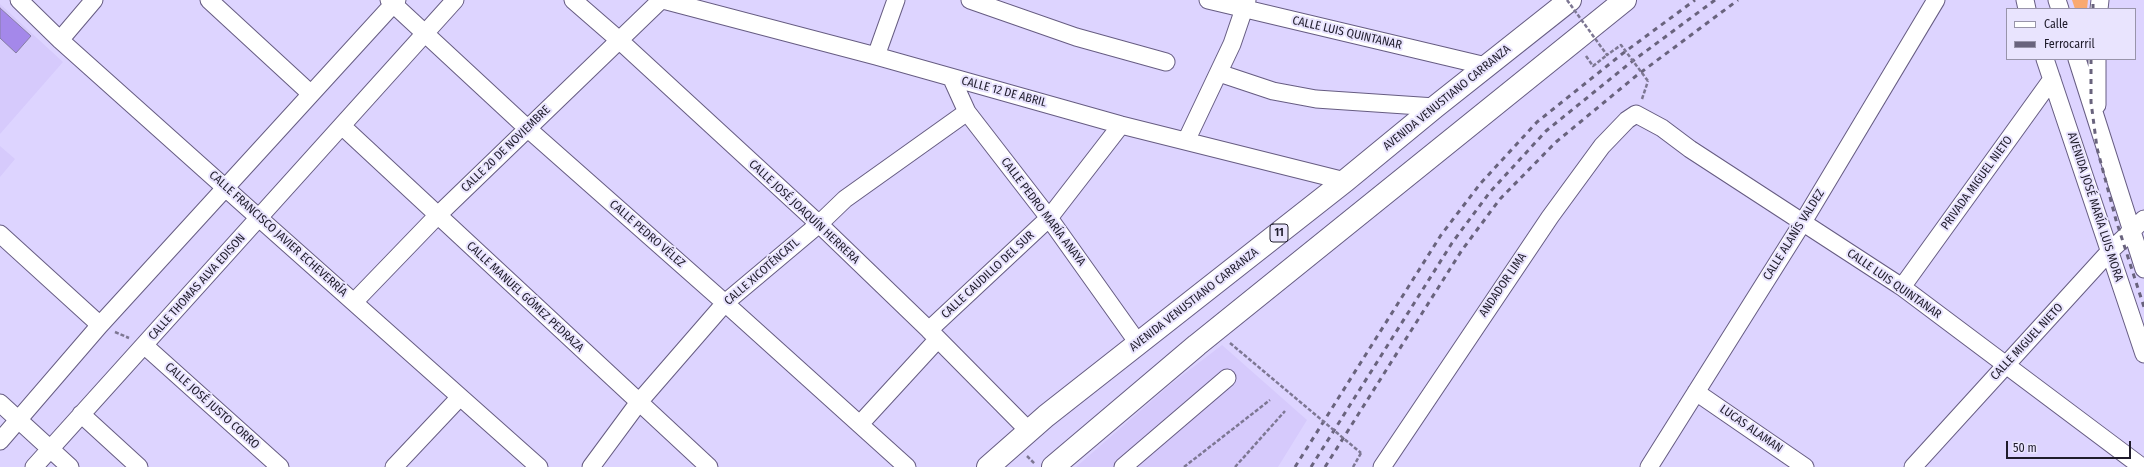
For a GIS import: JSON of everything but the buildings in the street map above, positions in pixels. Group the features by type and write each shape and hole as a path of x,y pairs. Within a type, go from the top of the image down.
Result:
{"main road":[{"name":"AVENIDA VENUSTIANO CARRANZA","path":"988,467 1029,431 1138,343 1346,181 1435,107 1569,0"},
{"path":"1057,466 1191,350 1625,0"}],"street":[{"name":"CALLE FRANCISCO JAVIER ECHEVERRÍA","path":"19,0 60,40 539,467"},
{"path":"60,40 94,0"},
{"path":"209,0 311,94"},
{"name":"CALLE THOMAS ALVA EDISON","path":"34,467 455,0"},
{"name":"CALLE JOSÉ JOAQUÍN HERRERA","path":"573,0 619,40 819,224 933,334 1029,431"},
{"name":"CALLE 20 DE NOVIEMBRE","path":"354,302 437,216 662,0"},
{"name":"CALLE 12 DE ABRIL","path":"662,0 876,56 952,79 1024,96 1121,125 1346,181"},
{"path":"876,56 896,0"},
{"path":"970,0 1076,37 1166,62"},
{"name":"CALLE LUIS QUINTANAR","path":"1208,0 1246,4 1486,66"},
{"name":"CALLE ALANÍS VALDEZ","path":"1649,467 1803,222 1936,0"},
{"path":"0,441 100,325 311,94 393,1"},
{"name":"CALLE PEDRO VÉLEZ","path":"393,1 425,34 527,128 725,303 907,467"},
{"path":"1186,141 1232,44 1246,4"},
{"name":"AVENIDA JOSÉ MARÍA LUIS MORA","path":"2045,60 2144,354"},
{"path":"2077,60 2144,269"},
{"path":"2097,60 2098,123"},
{"path":"1219,73 1273,91 1316,99 1435,107"},
{"name":"CALLE PEDRO MARÍA ANAYA","path":"952,79 967,112 1049,218 1138,343"},
{"name":"PRIVADA MIGUEL NIETO","path":"1902,287 2052,79"},
{"name":"CALLE XICOTÉNCATL","path":"591,467 639,402 725,303 819,224 845,199 967,112"},
{"name":"CALLE LUIS QUINTANAR","path":"1636,114 1662,128 1690,149 1902,287 2142,467"},
{"name":"ANDADOR LIMA","path":"1382,467 1550,216 1602,146 1627,120 1636,114"},
{"name":"CALLE CAUDILLO DEL SUR","path":"860,424 933,334 1049,218 1121,125"},
{"name":"CALLE MANUEL GÓMEZ PEDRAZA","path":"342,126 437,216 709,467"},
{"name":"CALLE MIGUEL NIETO","path":"1913,467 2109,252 2144,219"},
{"path":"0,234 100,325"},
{"name":"CALLE JOSÉ JUSTO CORRO","path":"144,345 280,467"},
{"path":"1123,467 1228,378"},
{"name":"LUCAS ALAMAN","path":"1696,392 1805,467"},
{"path":"394,467 460,397"},
{"path":"0,403 70,467"},
{"path":"81,414 139,467"}],"path":[{"path":"1569,0 1607,55"},
{"path":"1593,66 1621,45 1648,81"},
{"path":"100,325 144,345"},
{"path":"1230,343 1361,453 1353,467"},
{"path":"1184,467 1270,400"},
{"path":"1235,467 1285,411"}],"shaded area":[{"path":"2072,0 2088,0 2087,8 2075,8"},
{"path":"0,4 63,62 0,134"},
{"path":"0,146 15,159 0,177"},
{"path":"1222,345 1307,420 1278,467 1076,467 1171,384"}],"railway":[{"path":"1295,467 1441,235 1480,184 1537,122 1622,54 1695,0"},
{"path":"1311,467 1452,243 1490,192 1546,131 1630,63 1715,0"},
{"path":"1325,467 1462,250 1500,199 1556,142 1636,76 1738,0"},
{"path":"2093,0 2093,8"},
{"path":"2091,60 2091,102 2097,148 2116,220 2144,307"}]}
